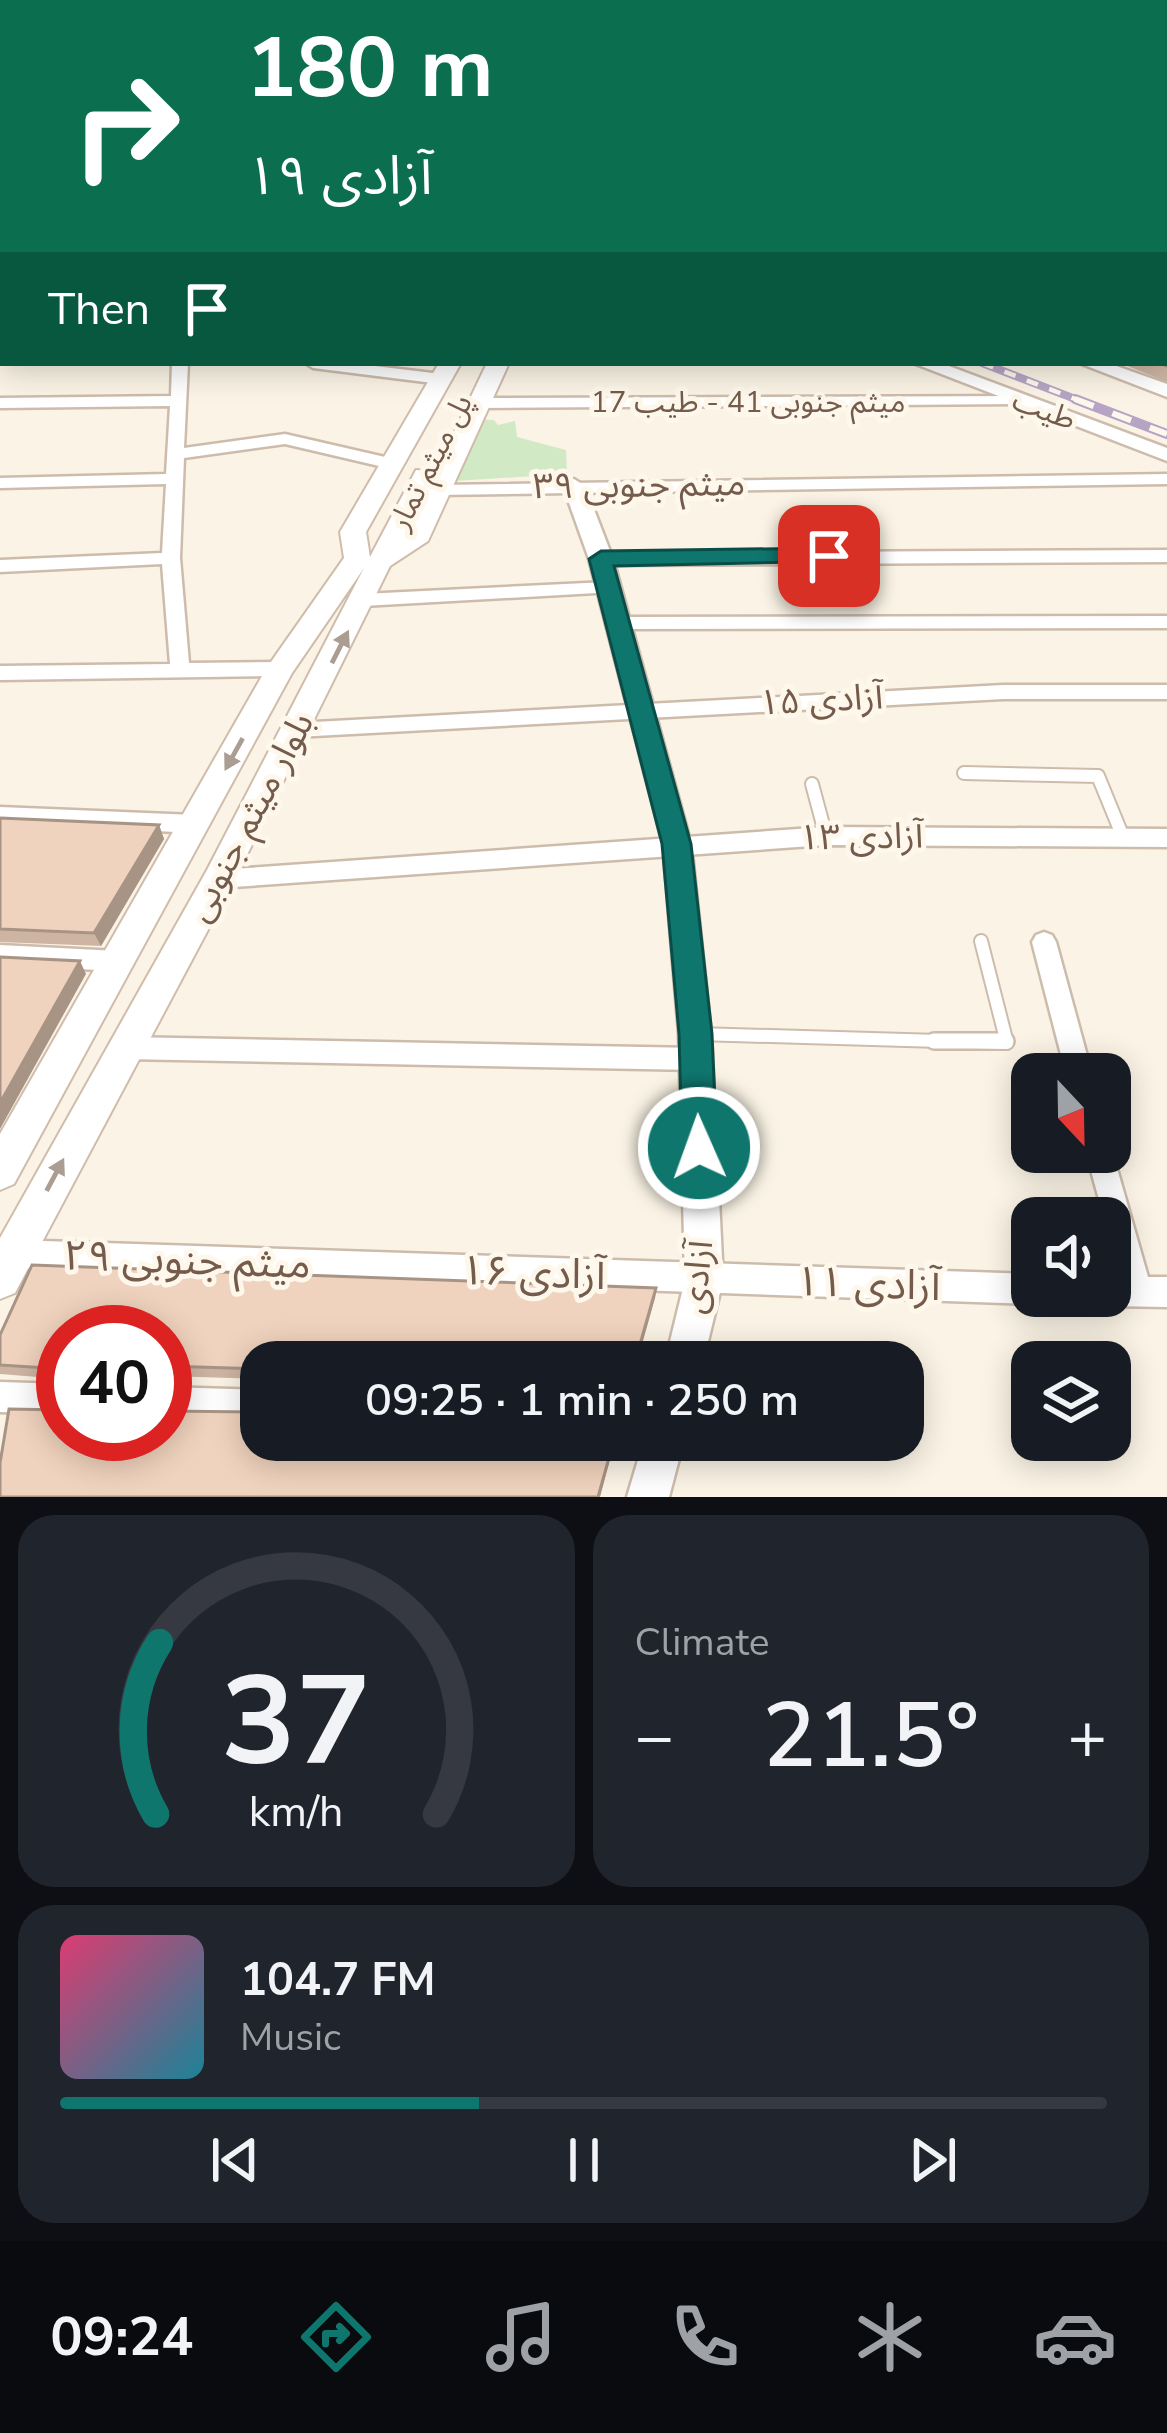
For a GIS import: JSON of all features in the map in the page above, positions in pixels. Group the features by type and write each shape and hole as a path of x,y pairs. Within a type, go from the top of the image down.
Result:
{"main road":[{"name":"پل میثم تمار","path":"417,471 480,366"},
{"name":"بلوار میثم جنوبی","path":"6,1266 220,879 363,600 368,559 353,532 479,403 497,366"},
{"name":"بلوار میثم جنوبی","path":"3,1161 280,669 368,559 416,542 417,471 452,368"}],"street":[{"path":"179,366 171,558 180,670"},
{"path":"396,366 452,368"},
{"name":"طیب","path":"930,366 1167,455"},
{"path":"1097,366 1167,392"},
{"path":"0,403 175,400"},
{"name":"میثم جنوبی 41 - طیب 17","path":"479,403 1018,401"},
{"name":"میثم جنوبی ۳۹","path":"177,454 286,440 417,471 574,486 1167,479"},
{"path":"0,483 175,479"},
{"name":"آزادی","path":"574,486 604,573 677,844 696,1047 704,1280 688,1341"},
{"path":"363,600 488,594 604,573 921,555 1167,556"},
{"path":"0,566 171,558"},
{"path":"616,623 1167,622"},
{"path":"0,673 280,669"},
{"name":"آزادی ۱۵","path":"296,730 1003,692 1167,692"},
{"path":"0,815 195,824"},
{"name":"آزادی ۱۳","path":"220,879 826,836 1167,838"},
{"path":"1044,942 1073,1053"},
{"path":"0,956 118,962"},
{"path":"124,1048 696,1047"},
{"path":"1106,1173 1138,1292"},
{"name":"میثم جنوبی ۲۹","path":"6,1266 362,1266"},
{"name":"آزادی ۱۶","path":"362,1266 704,1280"},
{"name":"آزادی ۱۱","path":"704,1280 1011,1287"},
{"path":"0,1397 36,1398"},
{"path":"192,1403 240,1404"},
{"path":"648,1497 658,1461"}],"lane":[{"path":"964,773 1098,776 1123,837"},
{"path":"812,784 826,836"},
{"path":"696,1047 1006,1043 981,941"}],"green space":[{"path":"478,419 494,420 498,425 515,421 517,437 566,450 567,474 454,481"}],"building":[{"path":"0,818 159,825 94,933 0,929"},
{"path":"0,957 80,961 0,1103"},
{"path":"32,1265 656,1288 641,1341 240,1341 240,1368 192,1367 192,1305 36,1305 36,1367 0,1365 0,1335"},
{"path":"9,1409 36,1410 36,1461 192,1461 192,1411 240,1412 240,1461 608,1461 598,1497 0,1497"}],"railway":[{"path":"990,366 1083,402"},
{"path":"1075,399 1167,434"}],"route":[{"path":"699,1148 695,1034 677,844 601,559 829,556"}]}
